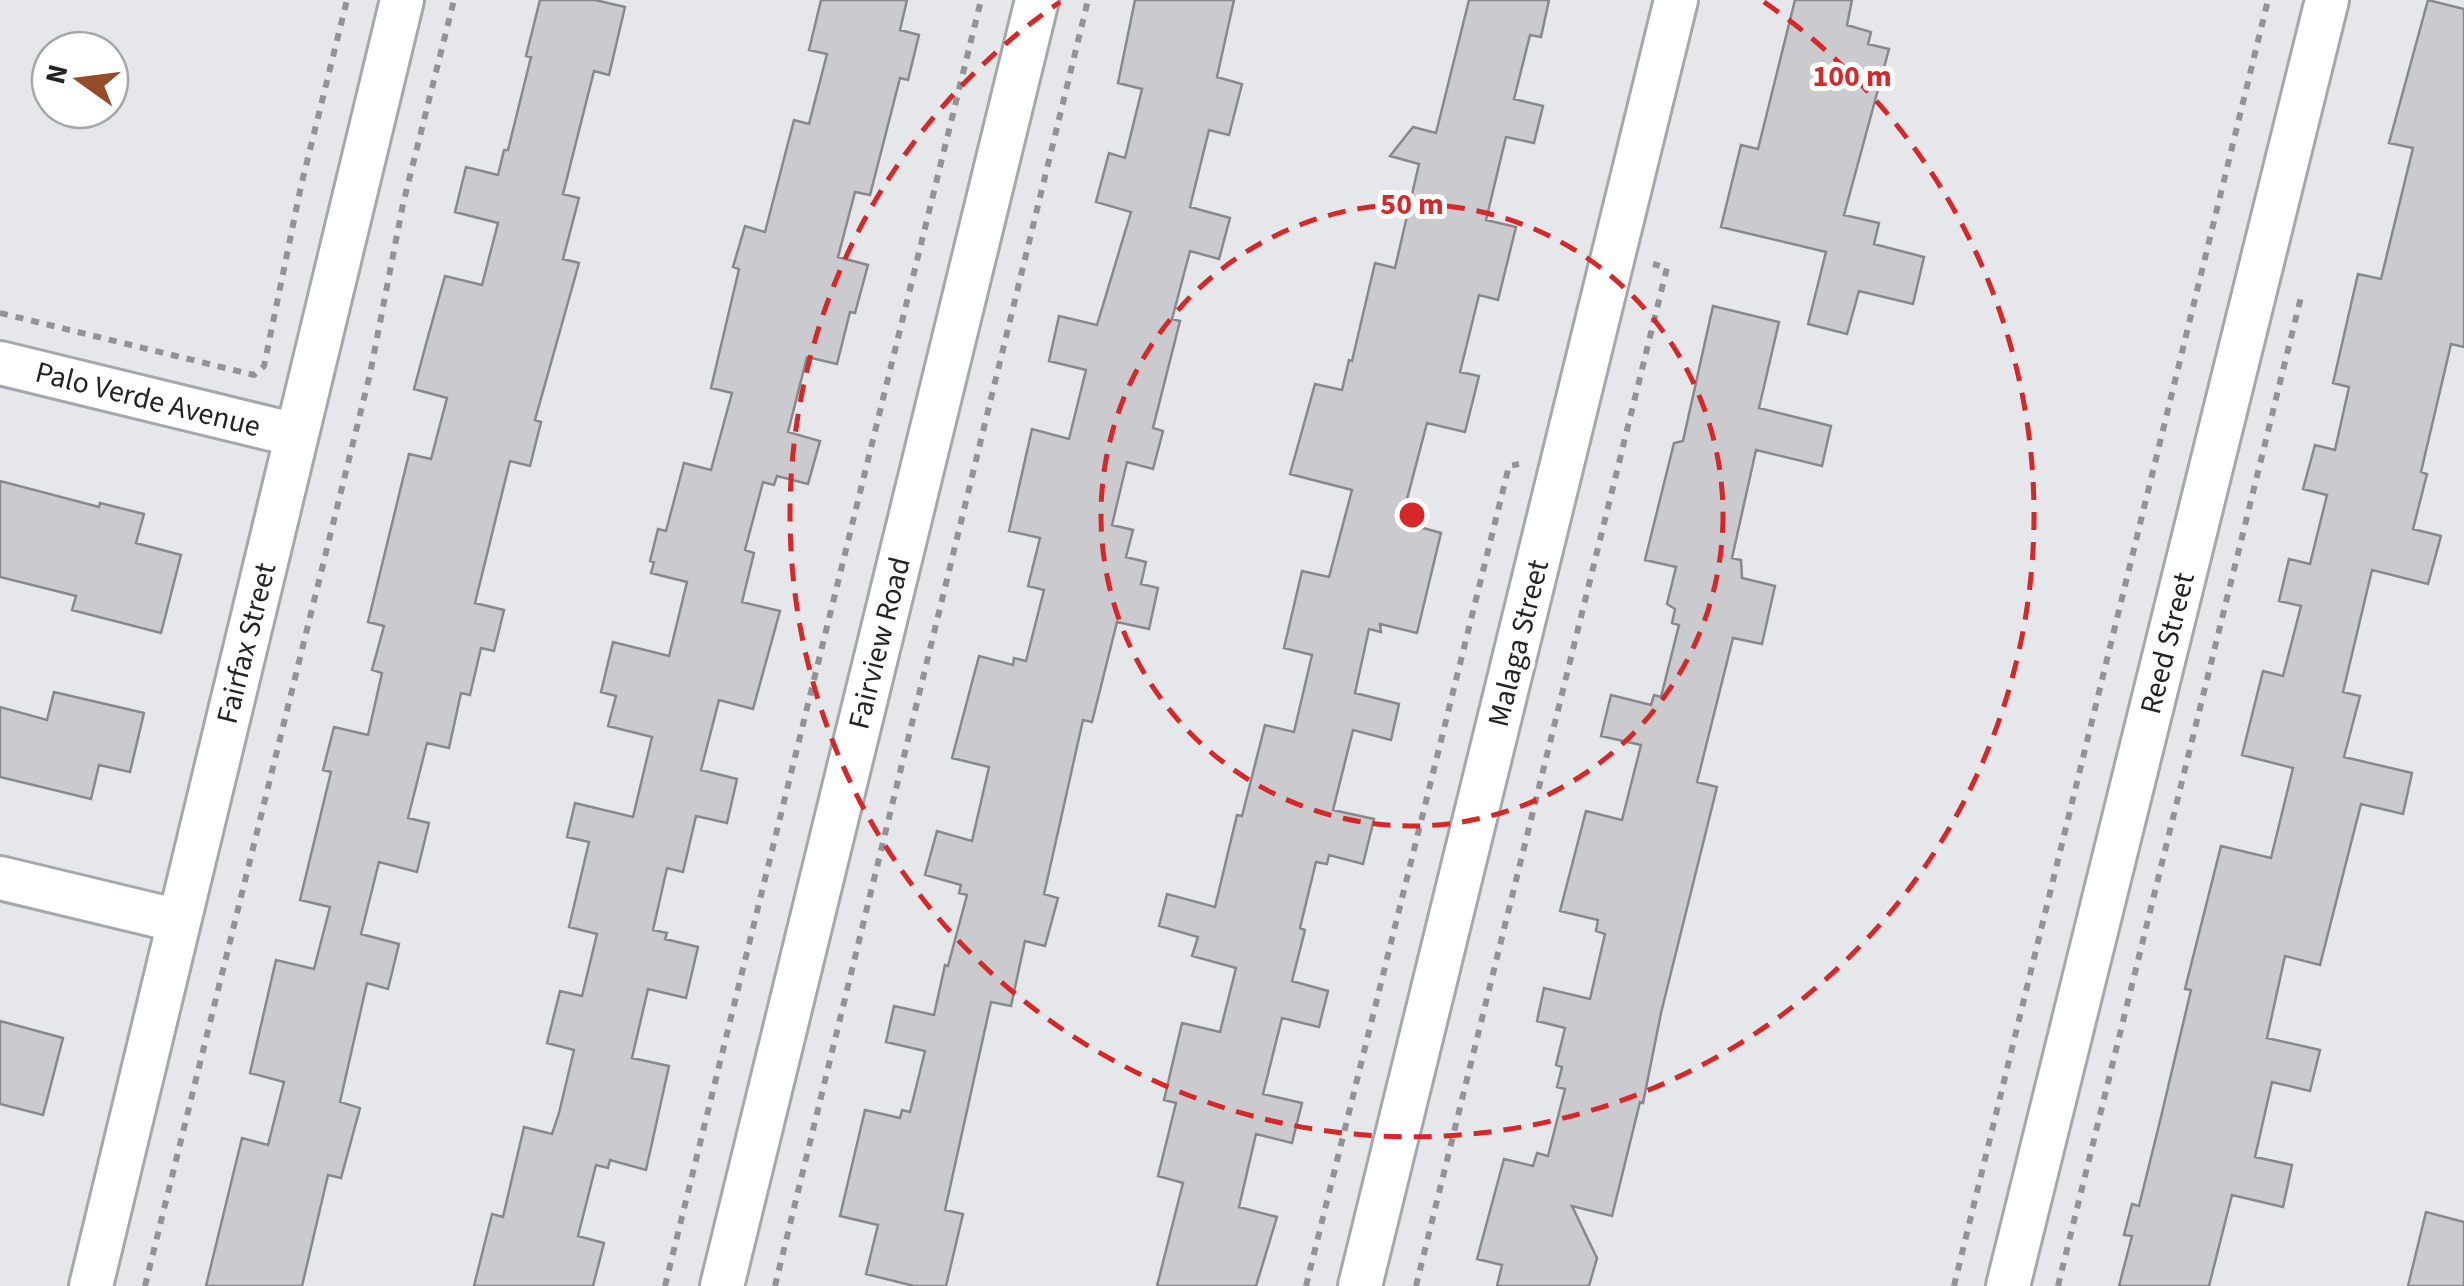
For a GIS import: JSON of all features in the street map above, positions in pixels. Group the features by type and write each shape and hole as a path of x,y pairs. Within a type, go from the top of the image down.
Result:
{"street":[{"name":"Fairfax Street","path":"91,1286 402,0"},
{"name":"Fairview Road","path":"722,1286 1037,0"},
{"name":"Malaga Street","path":"1360,1286 1676,0"},
{"name":"Reed Street","path":"2008,1286 2327,0"},
{"name":"Palo Verde Avenue","path":"0,363 296,435"},
{"path":"0,878 180,920"}],"path":[{"path":"0,314 254,375 264,366 301,186 346,0"},
{"path":"145,1286 370,374 403,204 454,0"},
{"path":"665,1286 981,0"},
{"path":"775,1286 1088,0"},
{"path":"1954,1286 2268,0"},
{"path":"1416,1286 1667,268 1653,265 1658,246"},
{"path":"2058,1286 2303,288"},
{"path":"1306,1286 1510,466 1525,462"}],"building":[{"path":"540,0 595,0 625,7 609,75 594,71 563,194 579,198 563,259 579,263 535,420 541,422 530,466 510,461 475,603 504,610 494,651 481,648 470,695 461,693 449,748 427,743 408,818 429,823 417,872 379,862 361,934 399,944 388,989 367,983 340,1102 360,1108 341,1178 328,1175 302,1286 206,1286 242,1138 268,1145 284,1082 250,1073 276,960 314,969 330,907 300,900 331,772 323,770 334,727 368,735 382,673 372,670 384,626 368,622 409,454 431,459 447,398 414,389 426,344 445,276 482,285 498,223 455,212 466,167 498,175 531,57 526,56"},
{"path":"821,0 907,0 900,30 919,35 908,80 900,78 870,195 855,192 838,257 868,265 855,313 850,312 837,364 807,357 788,432 820,441 808,484 777,476 774,485 763,482 745,550 754,553 742,602 780,611 753,709 719,700 701,770 737,779 727,823 696,816 683,872 667,868 653,930 667,933 665,939 698,947 686,998 648,989 632,1058 669,1066 646,1170 610,1160 608,1168 596,1165 578,1236 604,1243 593,1286 474,1286 492,1214 503,1217 524,1127 552,1134 559,1113 574,1050 547,1043 560,991 582,996 597,934 569,927 589,842 567,837 575,803 633,817 652,737 608,726 616,696 601,692 613,642 669,656 687,582 651,573 654,562 650,561 658,529 666,531 684,463 711,470 732,393 711,388 739,269 733,267 745,226 765,232 794,120 809,124 827,54 809,50"},
{"path":"1135,0 1234,0 1217,77 1242,84 1229,135 1209,130 1190,207 1230,218 1219,259 1190,251 1172,319 1180,321 1153,428 1163,431 1153,469 1127,462 1112,525 1133,530 1126,557 1146,562 1141,584 1158,588 1149,629 1117,622 1092,722 1083,720 1044,894 1058,898 1045,946 1025,941 1011,1006 991,1002 945,1210 963,1214 946,1286 914,1286 866,1274 878,1225 840,1216 865,1110 900,1118 902,1110 910,1112 925,1051 886,1042 894,1006 934,1015 967,895 959,893 961,885 925,875 937,831 972,841 989,767 952,758 979,656 1013,665 1014,658 1026,661 1044,590 1028,586 1040,538 1009,531 1032,429 1069,439 1086,370 1049,361 1059,316 1097,325 1131,212 1096,202 1109,153 1125,158 1142,89 1118,83"},
{"path":"1469,0 1549,0 1541,37 1530,35 1514,99 1543,106 1534,143 1506,137 1486,220 1516,227 1498,300 1479,295 1460,372 1479,376 1465,432 1427,423 1401,522 1441,533 1417,633 1380,624 1381,632 1369,629 1355,693 1399,704 1391,740 1353,730 1333,810 1374,819 1363,864 1329,855 1327,864 1316,862 1292,981 1328,991 1319,1027 1282,1018 1263,1094 1302,1103 1292,1143 1256,1134 1239,1207 1277,1217 1256,1286 1157,1286 1183,1183 1158,1176 1176,1103 1164,1100 1182,1023 1220,1032 1236,968 1192,956 1198,937 1159,926 1167,894 1215,907 1237,815 1242,816 1265,725 1294,732 1312,655 1284,648 1302,571 1329,577 1352,490 1290,474 1315,384 1342,390 1375,263 1395,268 1419,164 1390,156 1413,127 1436,133"},
{"path":"1795,0 1852,0 1847,25 1871,32 1868,44 1889,49 1844,215 1879,223 1874,244 1924,257 1913,304 1859,291 1847,334 1808,324 1826,252 1721,227 1741,145 1758,149"},
{"path":"2428,0 2464,9 2464,347 2451,344 2421,472 2427,474 2413,529 2441,536 2428,584 2372,570 2343,692 2360,696 2344,757 2412,773 2403,814 2361,804 2320,965 2285,956 2267,1038 2320,1050 2310,1091 2272,1082 2255,1157 2292,1165 2283,1207 2232,1195 2209,1286 2119,1286 2132,1236 2124,1235 2132,1204 2139,1206 2191,990 2185,989 2221,846 2271,858 2293,768 2242,755 2263,671 2283,676 2301,606 2279,601 2289,559 2310,564 2327,495 2303,489 2315,445 2335,450 2349,387 2333,383 2358,274 2381,279 2413,148 2389,143"},
{"path":"1713,306 1779,322 1759,408 1831,426 1822,466 1756,450 1732,558 1741,560 1742,578 1775,586 1762,644 1733,638 1697,782 1717,787 1643,1103 1640,1102 1612,1216 1572,1206 1597,1258 1589,1286 1497,1286 1502,1265 1477,1259 1504,1159 1533,1166 1537,1153 1548,1156 1565,1089 1557,1087 1562,1067 1556,1065 1565,1028 1537,1021 1544,988 1590,999 1605,934 1596,931 1598,920 1560,911 1586,811 1622,820 1641,745 1601,736 1611,695 1651,705 1654,695 1661,697 1679,625 1672,623 1675,609 1667,604 1676,567 1645,560 1674,443 1683,441"},
{"path":"0,481 99,507 100,503 144,514 136,543 181,555 161,633 72,610 76,596 0,577"},
{"path":"54,692 144,713 130,772 99,765 91,799 0,777 0,707 47,720"},
{"path":"0,1021 63,1038 43,1115 0,1104"},
{"path":"2426,1212 2464,1222 2464,1286 2408,1286"}]}
